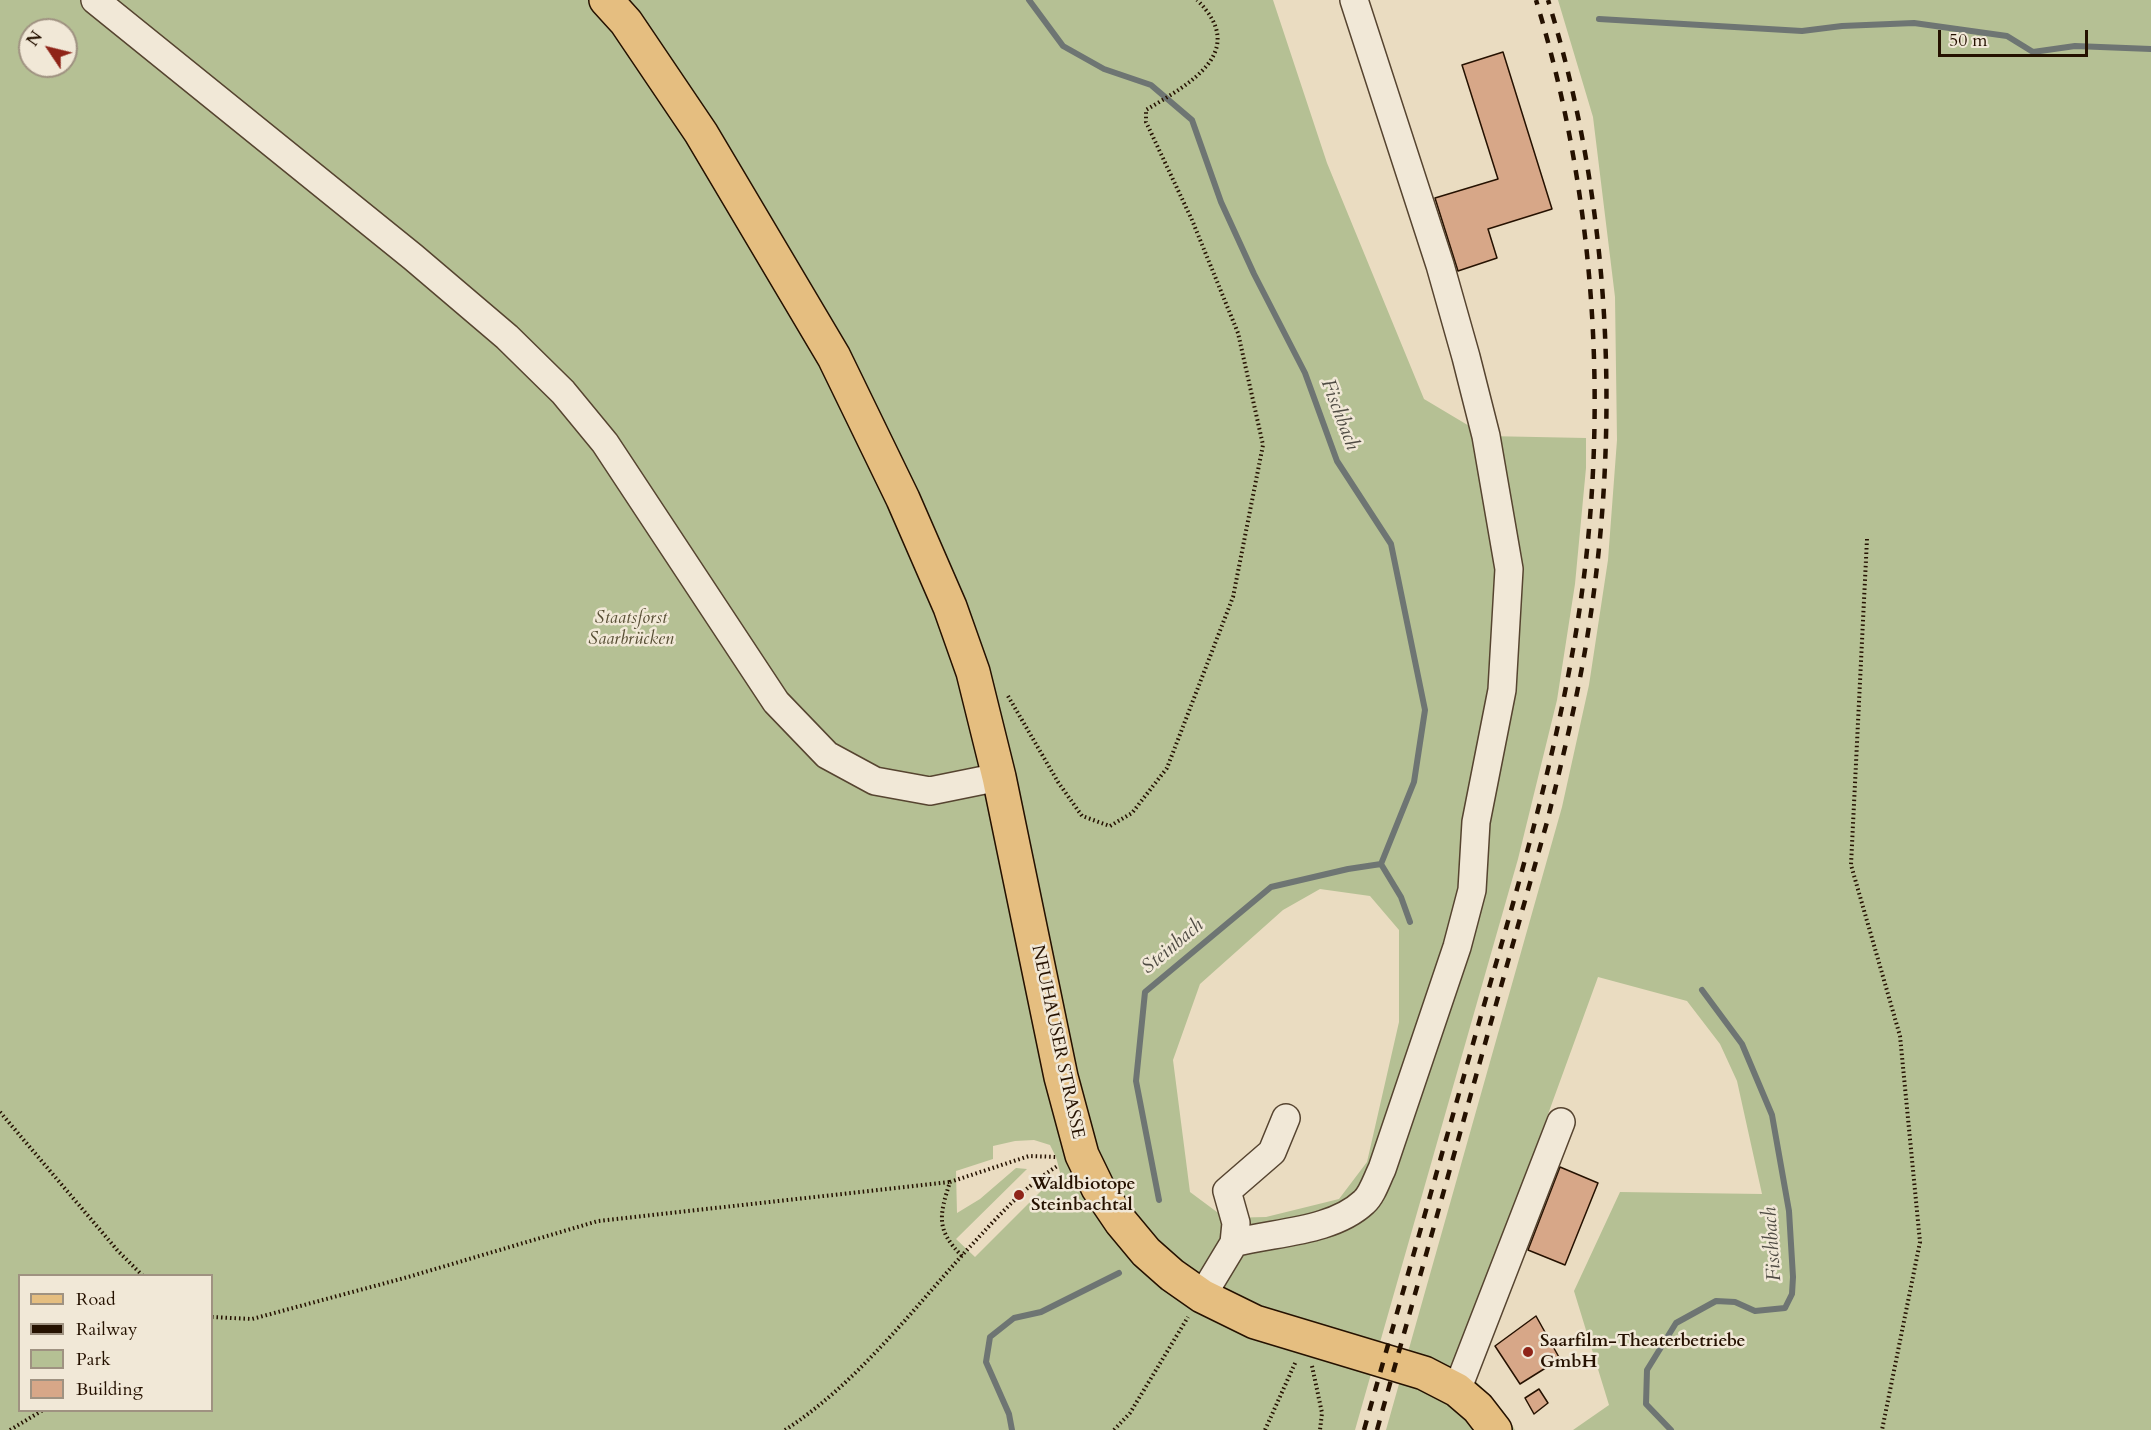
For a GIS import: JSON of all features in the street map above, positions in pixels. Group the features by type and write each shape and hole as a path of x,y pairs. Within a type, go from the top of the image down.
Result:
{"main road":[{"name":"NEUHAUSER STRASSE","path":"606,0 626,22 701,133 834,357 903,499 940,585 976,684 999,777 1061,1077 1082,1155 1098,1188 1139,1244 1172,1275 1202,1296 1255,1322 1424,1373 1457,1390 1478,1408 1496,1430"}],"street":[{"path":"95,0 413,256 507,337 563,392 605,443 776,702 827,755 875,781 930,791 999,777"},
{"path":"1234,1243 1312,1226 1350,1213 1366,1201 1382,1169 1457,947 1472,890 1476,822 1502,690 1509,569 1486,436 1440,265 1354,0"},
{"path":"1202,1296 1234,1243 1236,1223 1227,1191 1272,1152 1286,1118"},
{"path":"1457,1390 1561,1122"}],"path":[{"path":"976,684 996,677 1058,782 1082,816 1110,826 1132,813 1167,768 1233,597 1263,445 1238,333 1192,220 1146,122 1146,110 1192,82 1214,57 1218,27 1197,0"},
{"path":"1867,539 1851,866 1900,1036 1920,1242 1882,1430"},
{"path":"0,1112 118,1251 142,1274"},
{"path":"213,1317 252,1319 408,1277 598,1221 950,1182 1029,1156 1082,1155"},
{"path":"784,1430 803,1418 863,1364 1036,1179 1082,1155"},
{"path":"950,1182 942,1206 941,1226 949,1243 962,1256"},
{"path":"1114,1430 1130,1413 1184,1323"},
{"path":"1265,1430 1305,1338"},
{"path":"1305,1338 1321,1405 1320,1430"},
{"path":"10,1430 40,1412"}],"green space":[{"name":"Staatsforst Saarbrücken","path":"0,0 1273,0 1327,163 1424,399 1486,436 1586,438 1586,468 1575,584 1557,700 1518,859 1355,1430 0,1430","holes":["1320,889 1370,896 1399,930 1399,1022 1367,1162 1339,1199 1266,1217 1225,1218 1190,1192 1173,1060 1200,984 1283,910","1034,1140 1050,1145 1061,1176 1041,1191 975,1257 956,1239 1027,1169 1016,1168 980,1199 957,1213 956,1171 993,1159 993,1146"]},
{"path":"1558,0 2151,0 2151,1430 1573,1430 1609,1405 1574,1291 1620,1192 1762,1194 1737,1081 1720,1044 1687,1001 1598,977 1457,1364 1496,1403 1515,1430 1386,1430 1562,807 1589,685 1608,560 1617,440 1615,297 1593,117"}],"building":[{"path":"1503,52 1552,209 1488,229 1497,258 1458,271 1435,198 1498,179 1462,65"},
{"path":"1560,1167 1598,1183 1565,1265 1528,1250"},
{"name":"Saarfilm-Theaterbetriebe GmbH","path":"1536,1316 1560,1359 1520,1384 1495,1346"},
{"path":"1539,1389 1548,1403 1534,1414 1525,1398"}],"waterway":[{"name":"Fischbach","path":"1029,0 1063,46 1104,69 1151,85 1192,120 1221,202 1254,274 1305,373 1337,461 1391,544 1425,710 1414,782 1381,864 1401,897 1410,922"},
{"path":"1599,19 1802,31 1842,26 1914,23 2007,36 2033,52 2075,46 2151,49"},
{"name":"Steinbach","path":"1159,1200 1136,1081 1145,992 1271,887 1348,869 1381,864"},
{"name":"Fischbach","path":"1671,1430 1646,1404 1647,1370 1676,1323 1716,1301 1735,1302 1755,1311 1785,1308 1792,1294 1789,1211 1772,1115 1742,1044 1702,990"},
{"name":"Steinbach","path":"1012,1430 1009,1414 986,1362 990,1337 1014,1318 1041,1312 1119,1273"}],"railway":[{"path":"1364,1430 1534,828 1568,677 1587,548 1593,469 1595,390 1592,311 1573,154 1557,76 1536,0"},
{"path":"1377,1430 1547,822 1580,675 1599,548 1605,469 1606,390 1604,311 1597,232 1585,153 1569,76 1548,0"}],"place":[{"name":"Waldbiotope Steinbachtal","path":"1019,1195"},
{"name":"Saarfilm-Theaterbetriebe GmbH","path":"1528,1352"}]}
